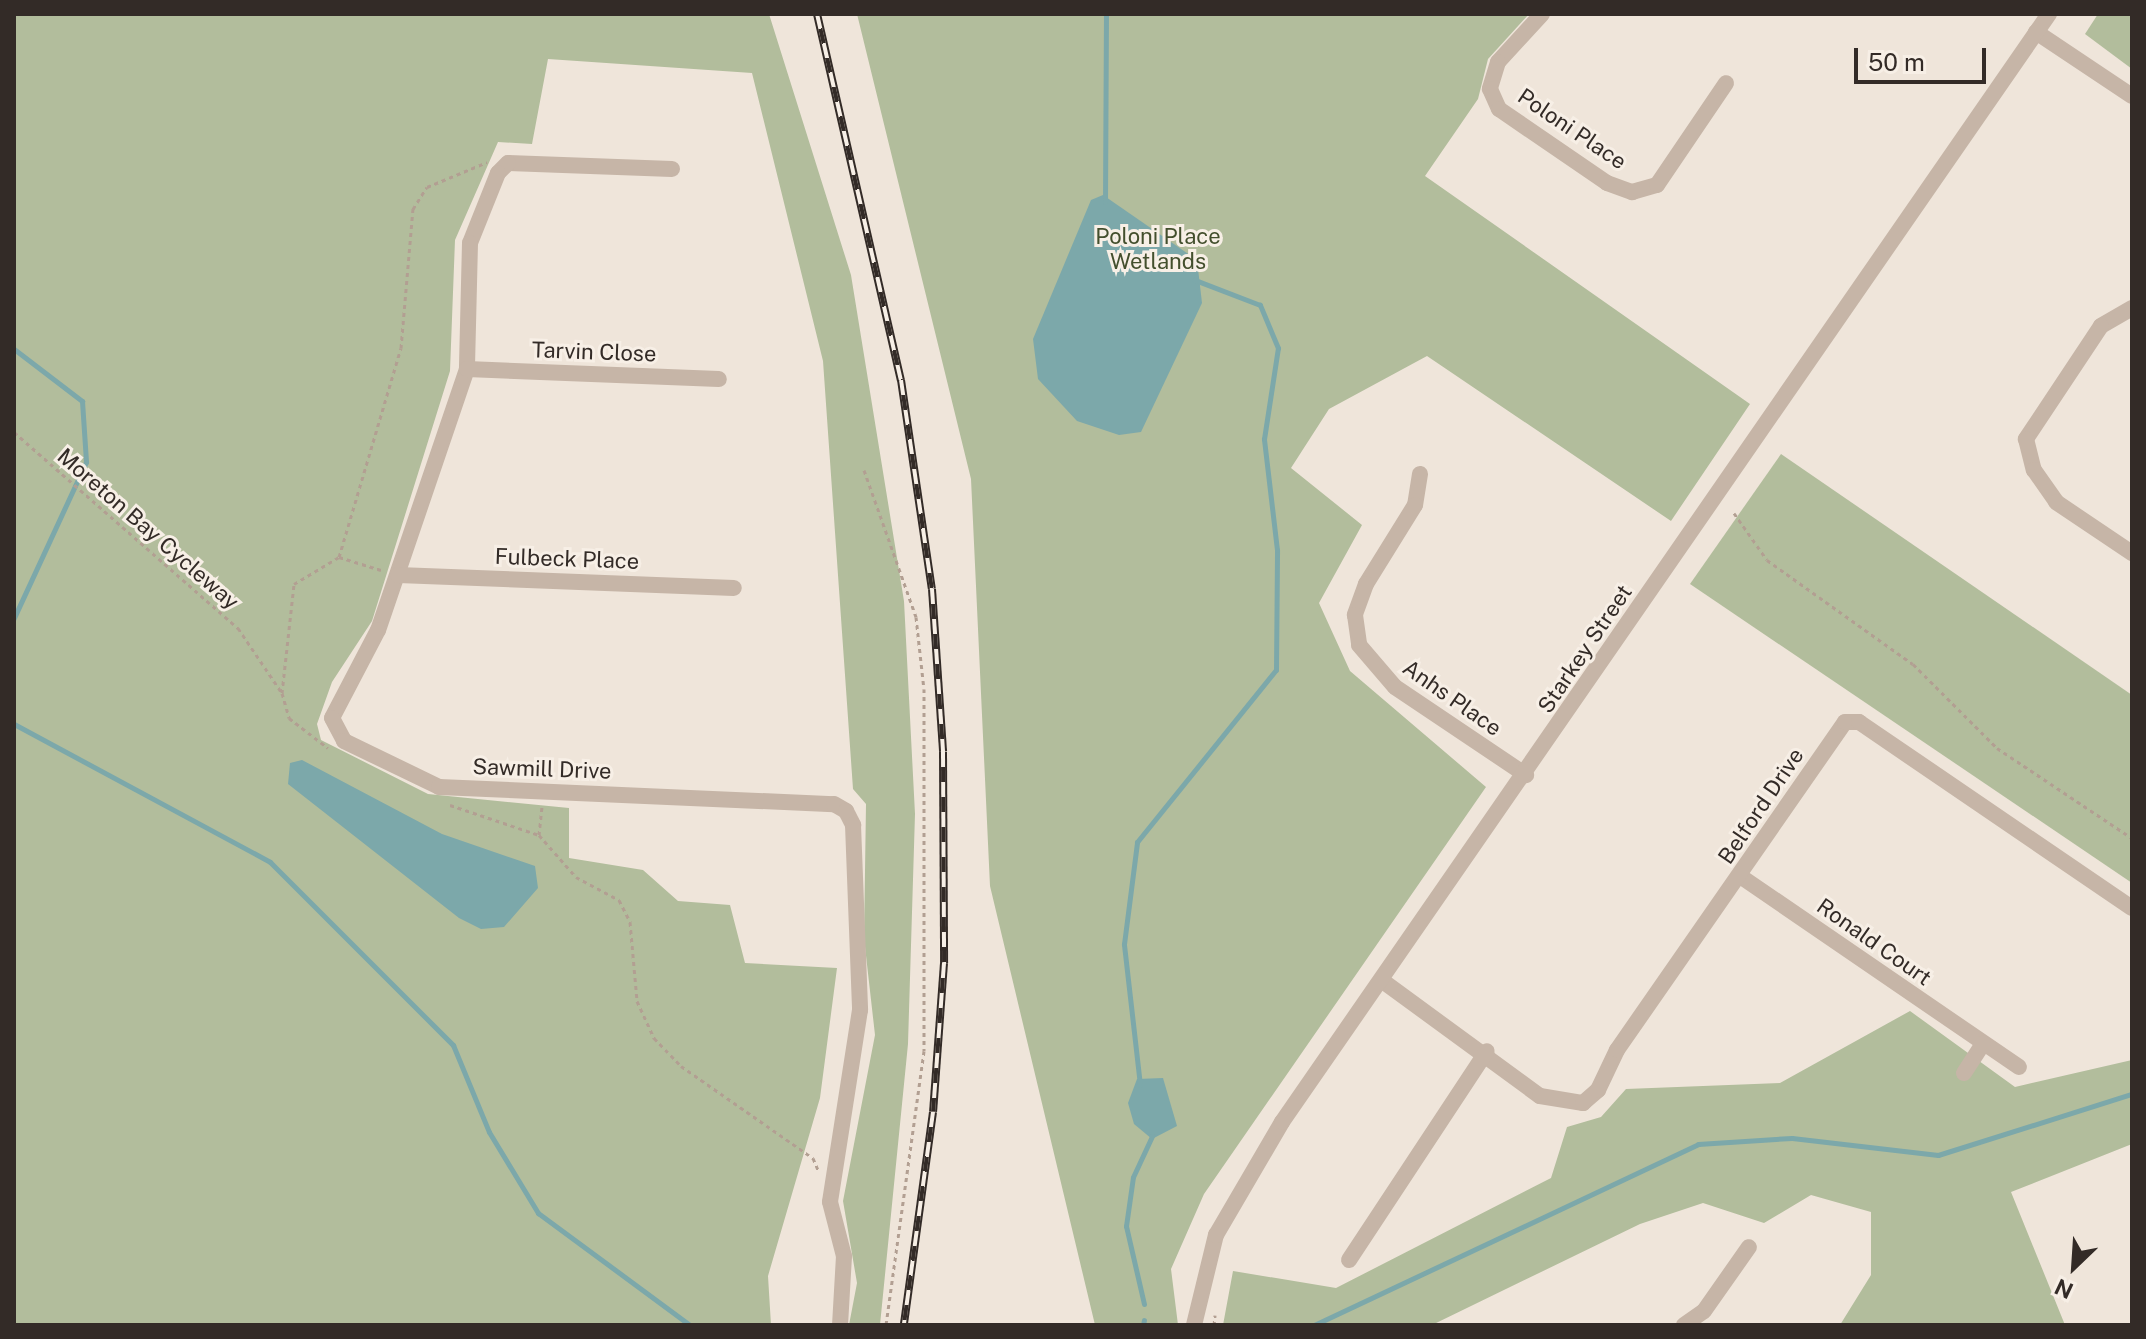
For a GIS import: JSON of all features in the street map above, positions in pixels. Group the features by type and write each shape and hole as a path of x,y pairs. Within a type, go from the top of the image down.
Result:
{"street":[{"name":"Poloni Place","path":"1542,14 1498,62 1490,89 1499,109 1607,183 1632,192 1657,185 1726,83"},
{"name":"Starkey Street","path":"1194,1325 1204,1269 1233,1204 1282,1122 1384,982 2049,14"},
{"path":"2036,32 2132,96"},
{"path":"508,163 672,169"},
{"name":"Sawmill Drive","path":"508,163 491,184 470,243 467,369 378,630 334,706 337,731 425,782 834,804 846,811 853,825 860,1010 830,1202 844,1256 840,1325"},
{"path":"2132,308 2101,326 2026,439 2034,470 2056,502 2132,553"},
{"name":"Tarvin Close","path":"467,369 719,379"},
{"name":"Anhs Place","path":"1420,474 1415,505 1366,584 1355,615 1359,645 1395,687 1526,775"},
{"name":"Fulbeck Place","path":"398,575 734,588"},
{"name":"Belford Drive","path":"1384,982 1487,1051 1540,1096 1583,1103 1845,722 1859,722 2132,908"},
{"name":"Ronald Court","path":"1740,876 2019,1067"},
{"path":"1964,1073 1983,1044"},
{"path":"1349,1260 1487,1051"},
{"path":"1684,1325 1704,1311 1749,1247"}],"path":[{"path":"282,693 294,584 339,557 401,348 413,209 427,187 474,162 508,163"},
{"name":"Moreton Bay Cycleway","path":"14,432 238,628 282,693 298,730 337,753"},
{"path":"864,470 916,617 926,763 924,1051 886,1325"},
{"path":"1734,513 1767,560 1913,664 1997,748 2132,838"},
{"path":"339,557 398,575"},
{"path":"539,835 544,790"},
{"path":"441,802 539,835 576,877 624,905 637,1001 669,1056 813,1158 818,1172"}],"green space":[{"path":"14,14 769,14 851,275 904,601 915,814 908,1044 880,1325 849,1325 857,1283 843,1201 875,1035 864,938 866,804 853,789 823,361 752,73 548,59 532,144 498,142 455,240 450,371 372,621 332,682 317,724 321,740 428,794 569,808 569,858 643,870 678,901 730,905 745,963 837,968 820,1098 768,1276 771,1325 14,1325"},
{"name":"Poloni Place Wetlands","path":"857,14 1529,14 1488,59 1478,99 1425,176 1750,404 1671,521 1427,356 1329,409 1291,468 1362,525 1319,603 1350,671 1486,787 1204,1194 1171,1269 1178,1325 1095,1325 990,886 971,479"},
{"path":"2098,14 2132,14 2132,69 2085,34"},
{"path":"1781,454 2132,695 2132,883 1690,584"},
{"path":"1910,1011 2015,1087 2132,1060 2132,1144 2011,1192 2065,1325 1840,1325 1871,1275 1871,1212 1811,1195 1764,1223 1703,1203 1640,1224 1432,1325 1223,1325 1233,1271 1336,1288 1551,1178 1567,1127 1601,1117 1626,1089 1780,1083"}],"water":[{"path":"1103,195 1197,260 1202,303 1141,432 1119,435 1077,421 1038,379 1033,339 1091,200"},
{"path":"302,760 442,834 535,866 538,888 504,927 481,929 459,918 288,784 290,763"},
{"path":"1163,1078 1177,1126 1152,1139 1134,1124 1128,1103 1137,1079"}],"waterway":[{"path":"1105,202 1106,14"},
{"path":"1140,1085 1124,944 1137,842 1276,670 1277,550 1264,439 1278,348 1260,305 1195,280"},
{"path":"14,349 82,401 86,462 14,618"},
{"path":"14,724 270,862 453,1045 489,1132 538,1213 690,1325"},
{"path":"1314,1325 1698,1144 1792,1138 1938,1155 2132,1094"},
{"path":"1144,1304 1126,1226 1133,1177 1152,1136"},
{"path":"1143,1325 1144,1320"}],"railway":[{"path":"817,14 901,380 932,589 943,752 944,963 933,1112 904,1325"}]}
